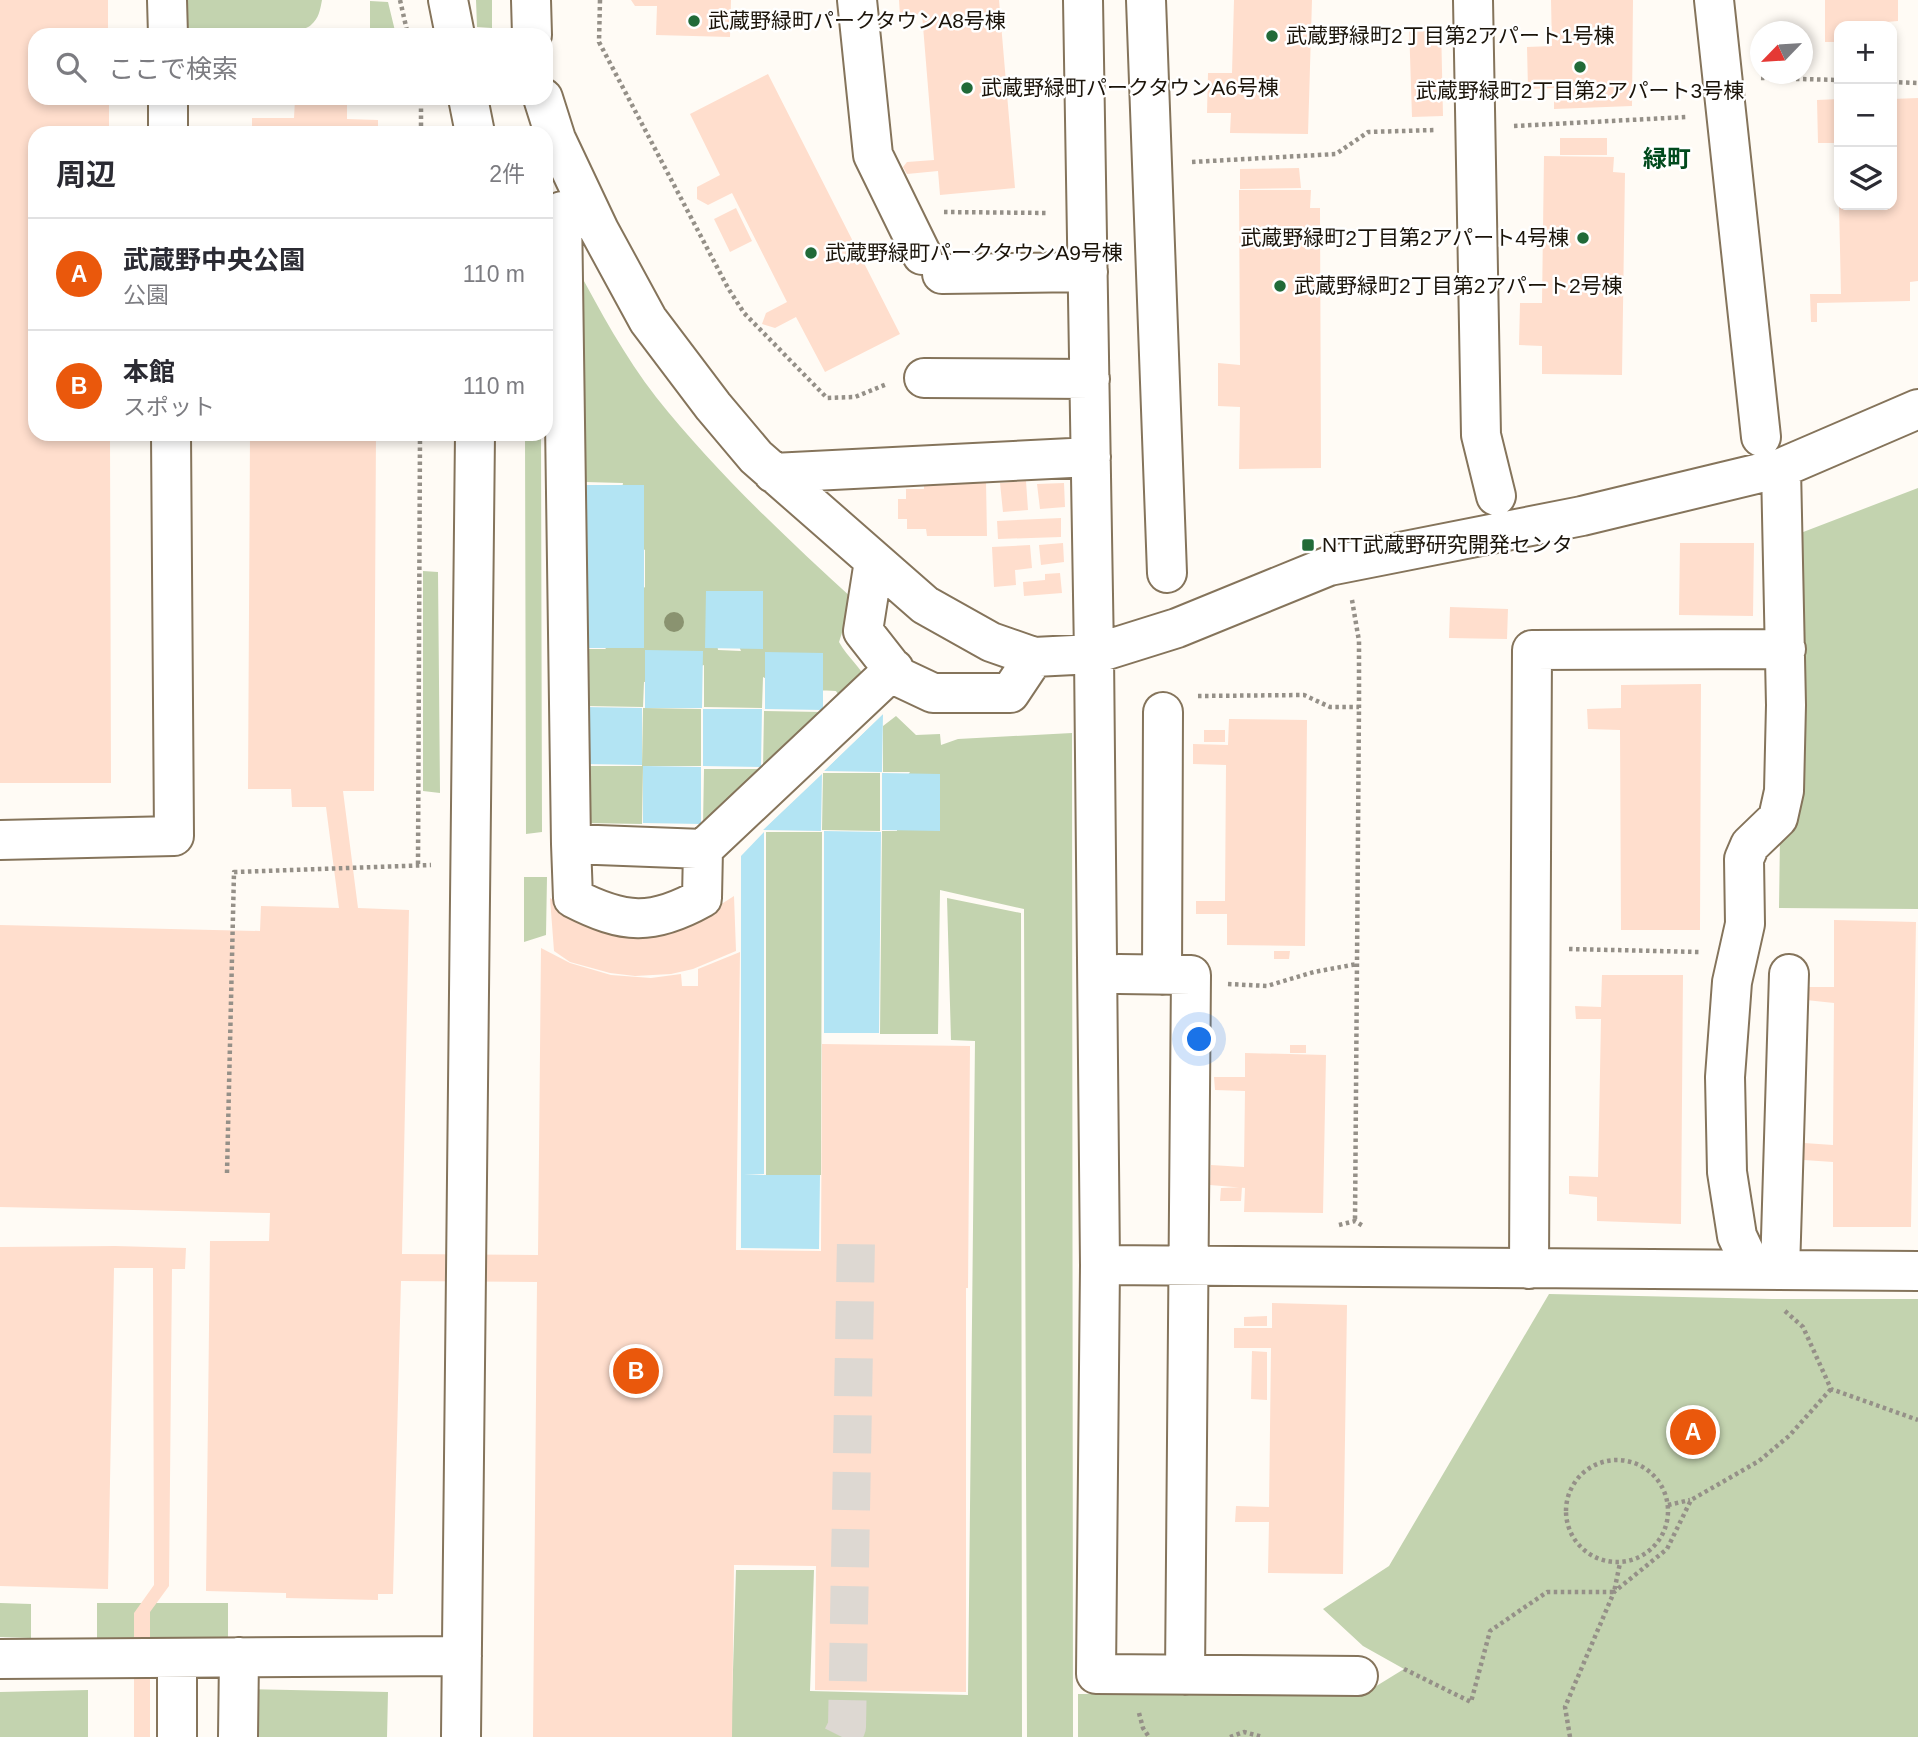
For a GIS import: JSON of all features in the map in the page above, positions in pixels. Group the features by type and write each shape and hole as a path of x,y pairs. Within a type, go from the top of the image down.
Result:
{"street":[{"path":"167,0 168,28"},
{"path":"448,0 454,28"},
{"path":"531,0 532,28"},
{"path":"857,0 873,155 898,206 932,264 1088,272"},
{"path":"1083,0 1094,654 1100,1265 1096,1674 1358,1676"},
{"path":"1146,0 1167,573"},
{"path":"1473,0 1481,435 1496,496"},
{"path":"1714,0 1726,115 1771,453 1786,649 1784,791 1778,818 1750,845 1744,859 1745,924 1732,982 1725,1077 1727,1172 1737,1236 1766,1270"},
{"path":"168,105 168,126"},
{"path":"469,105 474,126"},
{"path":"545,105 552,126"},
{"path":"553,130 599,230 648,320 713,406 756,457 925,605 991,642 1034,657 1094,654 1178,628 1329,566 1582,516 1771,453 1918,409"},
{"path":"562,211 573,898 615,914 646,920 676,913 702,898 703,849"},
{"path":"924,378 1090,379"},
{"path":"0,840 174,836 171,441"},
{"path":"461,1737 475,441"},
{"path":"773,473 1091,457"},
{"path":"874,561 863,631 899,677 933,694 1010,693 1034,657"},
{"path":"1529,1269 1532,650 1786,649"},
{"path":"571,844 703,849 894,669"},
{"path":"1163,712 1188,1266 1185,1675"},
{"path":"1119,974 1176,979"},
{"path":"1766,1270 1789,974"},
{"path":"1100,1265 1918,1271"},
{"path":"0,1659 462,1656"},
{"path":"238,1737 239,1657"},
{"path":"177,1658 177,1737"}],"path":[{"path":"400,0 406,28"},
{"path":"600,0 599,42 654,152 727,288 744,313 827,398 855,397 905,378 924,378"},
{"path":"1722,77 1834,80"},
{"path":"1897,82 1918,83"},
{"path":"421,105 421,126"},
{"path":"1152,164 1336,154 1368,132 1726,115"},
{"path":"898,206 934,212 1021,211 1087,215"},
{"path":"418,864 420,441"},
{"path":"1352,596 1359,641 1355,1221"},
{"path":"1163,712 1172,709 1173,696 1304,695 1330,707 1359,708"},
{"path":"227,1173 234,872 418,864 471,866"},
{"path":"1530,948 1740,953"},
{"path":"1176,979 1267,986 1314,972 1357,964"},
{"path":"1782,1308 1802,1327 1831,1389 1918,1420"},
{"path":"1668,1505 1691,1500 1759,1461 1789,1436 1831,1389"},
{"path":"1609,1461 1625,1461 1641,1466 1663,1489 1668,1505 1667,1521 1661,1536 1651,1549 1637,1559 1620,1563 1602,1560 1586,1553 1574,1539 1567,1523 1566,1506 1571,1489 1580,1475 1593,1466 1609,1461"},
{"path":"1404,1669 1471,1702 1490,1630 1547,1592 1614,1592 1667,1549 1691,1500"},
{"path":"1570,1737 1565,1707 1614,1592 1620,1563"},
{"path":"1230,1737 1244,1732 1263,1737"}],"green space":[{"path":"178,0 322,0 316,20 304,28 179,28"},
{"path":"476,0 492,0 492,28 477,27"},
{"path":"370,1 388,2 394,28 370,28"},
{"path":"576,266 634,366 678,424 750,502 853,599 839,642 868,683 846,707 836,691 789,687 763,677 762,708 704,707 704,665 661,680 644,682 643,707 586,706 586,649 606,649 601,642 623,604 645,587 645,550 636,544 621,495 623,483 585,482","holes":["713,615 726,616 741,651 718,650"]},
{"path":"525,441 541,441 542,832 526,834"},
{"path":"1918,488 1918,909 1779,908 1780,835 1798,534"},
{"path":"423,571 438,572 440,793 423,791"},
{"path":"643,708 701,709 701,766 643,766 642,824 584,823 584,766 642,766"},
{"path":"764,711 822,712 763,769"},
{"path":"896,716 916,735 940,734 941,745 958,739 1072,733 1073,1737 1027,1737 1024,909 940,890 938,1034 880,1034 882,831 897,831 899,788 910,772 883,772 883,726"},
{"path":"704,769 762,769 703,826"},
{"path":"823,773 880,773 880,831 822,830"},
{"path":"766,832 822,832 821,1175 766,1175"},
{"path":"524,877 547,877 546,935 524,942"},
{"path":"947,898 1021,913 1022,1737 731,1737 736,1570 814,1570 810,1691 968,1695 975,1041 951,1040"},
{"path":"1549,1294 1918,1299 1918,1737 1078,1737 1078,1694 1365,1693 1404,1669 1363,1646 1323,1609 1389,1566"},
{"path":"0,1603 31,1604 31,1638 0,1637"},
{"path":"97,1603 228,1603 228,1637 97,1638"},
{"path":"243,1689 388,1692 387,1737 243,1737"},
{"path":"88,1690 88,1737 0,1737 0,1692"}],"water":[{"path":"586,485 644,485 644,648 586,648"},
{"path":"706,591 763,591 763,649 705,648"},
{"path":"645,650 703,651 702,708 645,708"},
{"path":"765,652 823,653 823,710 765,709"},
{"path":"585,707 642,708 642,765 584,764"},
{"path":"703,709 762,709 761,767 703,766"},
{"path":"883,714 882,772 824,771"},
{"path":"643,766 701,767 701,824 643,823"},
{"path":"882,773 940,774 940,831 882,830"},
{"path":"822,774 821,831 763,830"},
{"path":"824,831 881,832 879,1033 824,1033"},
{"path":"764,832 764,1174 744,1175 820,1175 819,1249 741,1248 741,856"}],"pier":[{"path":"885,712 750,842 760,832 761,827"}],"building":[{"path":"0,0 108,0 108,28 28,28 28,105 109,105 109,126 28,126 28,441 110,441 111,783 0,783"},
{"name":"武蔵野緑町パークタウンA8号棟","path":"631,0 731,0 730,37 656,35 657,6 635,6"},
{"name":"武蔵野緑町パークタウンA6号棟","path":"899,0 999,0 1015,188 940,195 938,171 907,174 903,167 907,162 934,160 922,14 900,16"},
{"name":"武蔵野緑町2丁目第2アパート1号棟","path":"1234,0 1312,0 1308,134 1230,133 1231,113 1207,113 1208,73 1232,73"},
{"name":"武蔵野緑町2丁目第2アパート3号棟","path":"1551,0 1633,0 1632,106 1554,109 1554,88 1528,89 1527,47 1552,46"},
{"path":"1825,0 1898,0 1898,21 1834,21 1834,42 1825,42"},
{"path":"1409,25 1441,25 1443,116 1412,117"},
{"name":"武蔵野緑町パークタウンA9号棟","path":"768,74 900,334 825,372 796,317 775,328 762,324 766,313 787,302 732,193 708,205 697,199 697,187 720,175 690,114"},
{"path":"1918,98 1918,281 1910,282 1910,301 1817,303 1817,322 1811,322 1810,294 1841,294 1839,210 1897,210 1897,99"},
{"path":"1834,99 1834,143 1818,143 1817,100"},
{"path":"295,105 347,105 347,119 378,120 378,126 252,126 252,118 294,118"},
{"path":"1560,138 1607,138 1607,155 1560,155"},
{"name":"武蔵野緑町2丁目第2アパート4号棟","path":"1544,156 1614,157 1613,172 1625,173 1622,375 1542,374 1542,346 1519,345 1520,303 1542,303"},
{"path":"1299,168 1301,188 1240,189 1240,169"},
{"name":"武蔵野緑町2丁目第2アパート2号棟","path":"1239,190 1311,190 1310,208 1320,208 1321,468 1239,469 1240,407 1218,406 1218,363 1240,365"},
{"path":"736,208 752,241 730,252 714,219"},
{"path":"250,441 376,441 374,791 343,791 358,908 409,910 402,1254 538,1255 541,948 570,963 611,975 651,978 681,974 682,986 698,986 698,969 740,952 736,1250 821,1251 822,1044 970,1046 966,1288 966,1692 815,1690 816,1566 734,1565 732,1737 533,1737 537,1282 401,1281 393,1594 378,1594 378,1600 286,1598 286,1593 206,1591 210,1241 269,1241 270,1213 0,1207 0,925 260,931 261,906 339,908 326,807 292,807 291,789 248,789"},
{"path":"924,480 986,481 987,536 927,536 926,529 907,529 907,519 898,519 898,499 906,499 906,489 924,489"},
{"path":"1026,481 1028,510 1003,512 1000,483"},
{"path":"1064,483 1065,507 1040,509 1037,484"},
{"path":"1061,518 1061,537 998,539 997,521"},
{"path":"1063,543 1064,562 1041,565 1039,545"},
{"path":"1680,543 1754,543 1753,616 1679,615"},
{"path":"1030,545 1032,568 1015,570 1016,585 994,587 992,547"},
{"path":"1060,573 1062,593 1024,596 1023,582 1045,580 1045,574"},
{"path":"1450,607 1508,609 1507,639 1449,638"},
{"path":"1701,684 1700,930 1621,930 1620,730 1588,729 1587,709 1621,708 1621,685"},
{"path":"1229,719 1307,720 1305,946 1227,945 1227,914 1196,914 1196,901 1225,901 1226,765 1193,764 1193,744 1228,745"},
{"path":"1204,730 1225,730 1225,742 1204,742"},
{"path":"734,896 736,951 693,969 671,974 635,976 610,973 570,962 554,951 550,898 566,908 698,919"},
{"path":"1834,920 1916,922 1911,1227 1833,1227 1833,1162 1804,1160 1804,1143 1833,1145 1834,1003 1806,1000 1807,987 1834,987"},
{"path":"1274,951 1290,951 1289,959 1274,959"},
{"path":"1602,975 1683,975 1681,1224 1597,1221 1597,1197 1569,1194 1569,1176 1598,1177 1601,1019 1576,1019 1575,1006 1601,1007"},
{"path":"1290,1045 1306,1045 1306,1053 1290,1053"},
{"path":"1245,1053 1326,1055 1323,1213 1244,1212 1245,1188 1210,1185 1211,1165 1244,1167 1245,1091 1215,1090 1214,1077 1245,1077"},
{"path":"1242,1187 1241,1201 1220,1201 1221,1188"},
{"path":"0,1247 186,1248 185,1269 172,1269 169,1586 150,1612 150,1737 134,1737 134,1613 154,1585 153,1268 114,1268 108,1589 0,1586"},
{"path":"1272,1303 1347,1305 1343,1574 1268,1573 1269,1522 1235,1522 1236,1506 1269,1507 1271,1348 1234,1348 1234,1328 1272,1328"},
{"path":"1267,1316 1267,1326 1244,1326 1244,1317"},
{"path":"1252,1351 1267,1352 1267,1400 1251,1399"}],"tunnel":[{"path":"842,1737 847,1727 856,1240"}],"place":[{"name":"武蔵野緑町パークタウンA8号棟","path":"694,21"},
{"name":"武蔵野緑町2丁目第2アパート1号棟","path":"1272,36"},
{"name":"武蔵野緑町2丁目第2アパート3号棟","path":"1580,67"},
{"name":"武蔵野緑町パークタウンA6号棟","path":"967,88"},
{"name":"武蔵野緑町2丁目第2アパート4号棟","path":"1583,238"},
{"name":"武蔵野緑町パークタウンA9号棟","path":"811,253"},
{"name":"武蔵野緑町2丁目第2アパート2号棟","path":"1280,286"},
{"name":"NTT武蔵野研究開発センタ","path":"1308,545"},
{"name":"本館","path":"636,1371"},
{"name":"武蔵野中央公園","path":"1693,1432"}],"district":[{"name":"緑町","path":"1667,159"}]}
